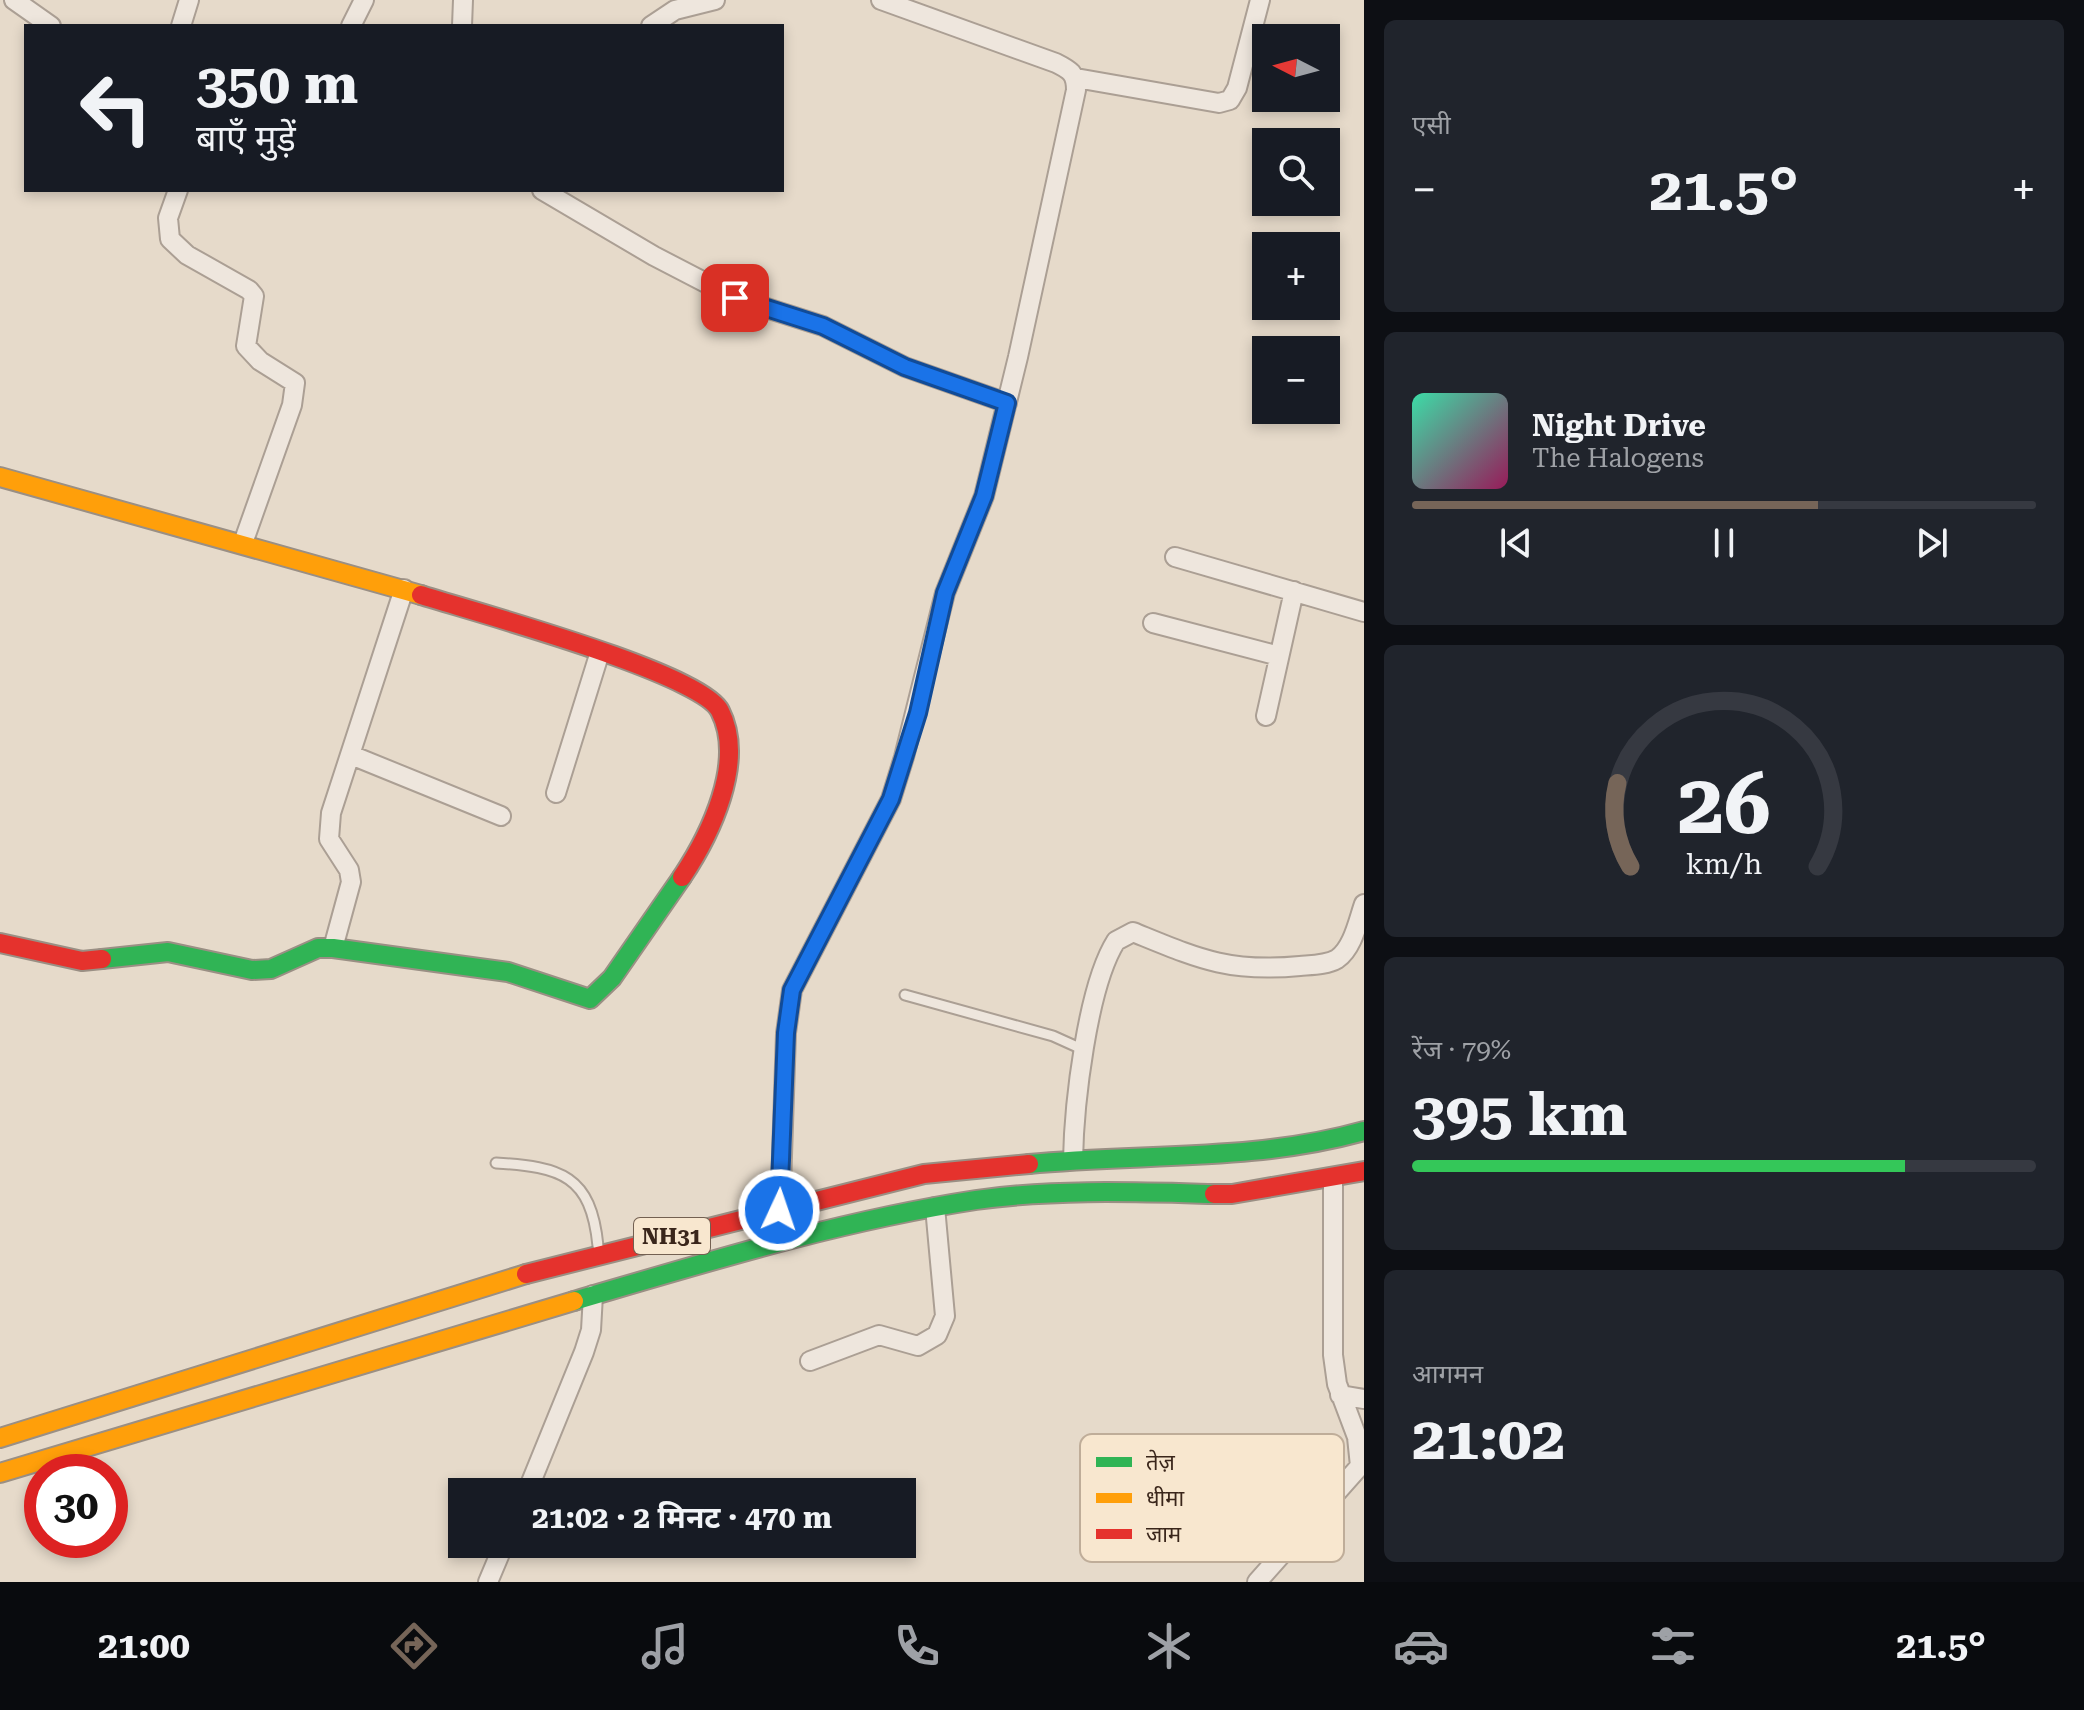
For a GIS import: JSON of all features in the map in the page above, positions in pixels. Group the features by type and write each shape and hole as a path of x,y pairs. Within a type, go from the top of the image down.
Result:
{"main road":[{"path":"0,477 404,589 673,677 707,697 720,710 729,754 729,770 717,808 695,857 597,995 583,998 508,972 333,948 303,953 271,969 252,970 168,952 82,961 0,943"},
{"name":"NH31","path":"0,1438 599,1253 924,1174 1073,1160 1248,1153 1311,1146 1364,1131"},
{"name":"NH31","path":"0,1473 781,1240 978,1200 1106,1192 1232,1194 1364,1171"}],"street":[{"path":"14,0 48,24"},
{"path":"182,24 189,0"},
{"path":"352,24 364,0"},
{"path":"462,24 463,0"},
{"path":"654,24 675,10 715,0"},
{"path":"881,0 1056,63 1076,78 1219,103 1230,100 1237,88 1260,0"},
{"path":"781,1240 779,1210 786,1033 792,990 891,799 918,713 945,593 984,496 1073,110 1076,78"},
{"path":"177,192 168,218 170,239 187,255 249,290 254,296 246,346 260,361 295,383 292,405 243,543"},
{"path":"545,192 654,256 735,298 823,326 905,367 1007,403"},
{"path":"1175,557 1364,612"},
{"path":"333,948 351,882 349,870 329,839 329,827 404,589"},
{"path":"1266,716 1294,591"},
{"path":"1153,623 1279,656"},
{"path":"556,793 599,655"},
{"path":"351,755 501,816"},
{"path":"1073,1160 1074,1109 1084,1050 1111,949 1123,935 1133,932 1185,956 1233,967 1318,964 1329,962 1344,952 1364,904"},
{"path":"1333,1177 1333,1355 1340,1395 1357,1437 1360,1466 1344,1484"},
{"path":"810,1361 879,1335 918,1346 937,1335 945,1316 935,1207"},
{"path":"533,1478 584,1352 591,1330 593,1295"},
{"path":"1340,1395 1364,1399"},
{"path":"488,1582 498,1558"},
{"path":"1257,1582 1275,1562"}],"lane":[{"path":"905,995 1053,1036 1084,1050"},
{"path":"496,1163 540,1166 576,1182 595,1218 599,1253"}],"traffic: fast":[{"path":"102,959 168,952 252,970 271,969 318,948 333,948 508,972 590,999 612,978 682,877"},
{"path":"1029,1164 1281,1148 1364,1131"},
{"path":"574,1301 824,1231 976,1200 1065,1193 1214,1194"}],"traffic: slow":[{"path":"0,477 421,595"},
{"path":"0,1438 526,1274"},
{"path":"0,1473 574,1301"}],"traffic: jam":[{"path":"421,595 631,662 704,696 720,711 727,731 727,775 713,819 682,877"},
{"path":"0,943 82,961 102,959"},
{"path":"526,1274 924,1174 1029,1164"},
{"path":"1214,1194 1232,1194 1364,1171"}],"route":[{"path":"735,298 764,310 823,326 905,367 1007,403 969,542 945,593 929,653 918,713 891,799 792,990 787,1011 779,1210"}]}
